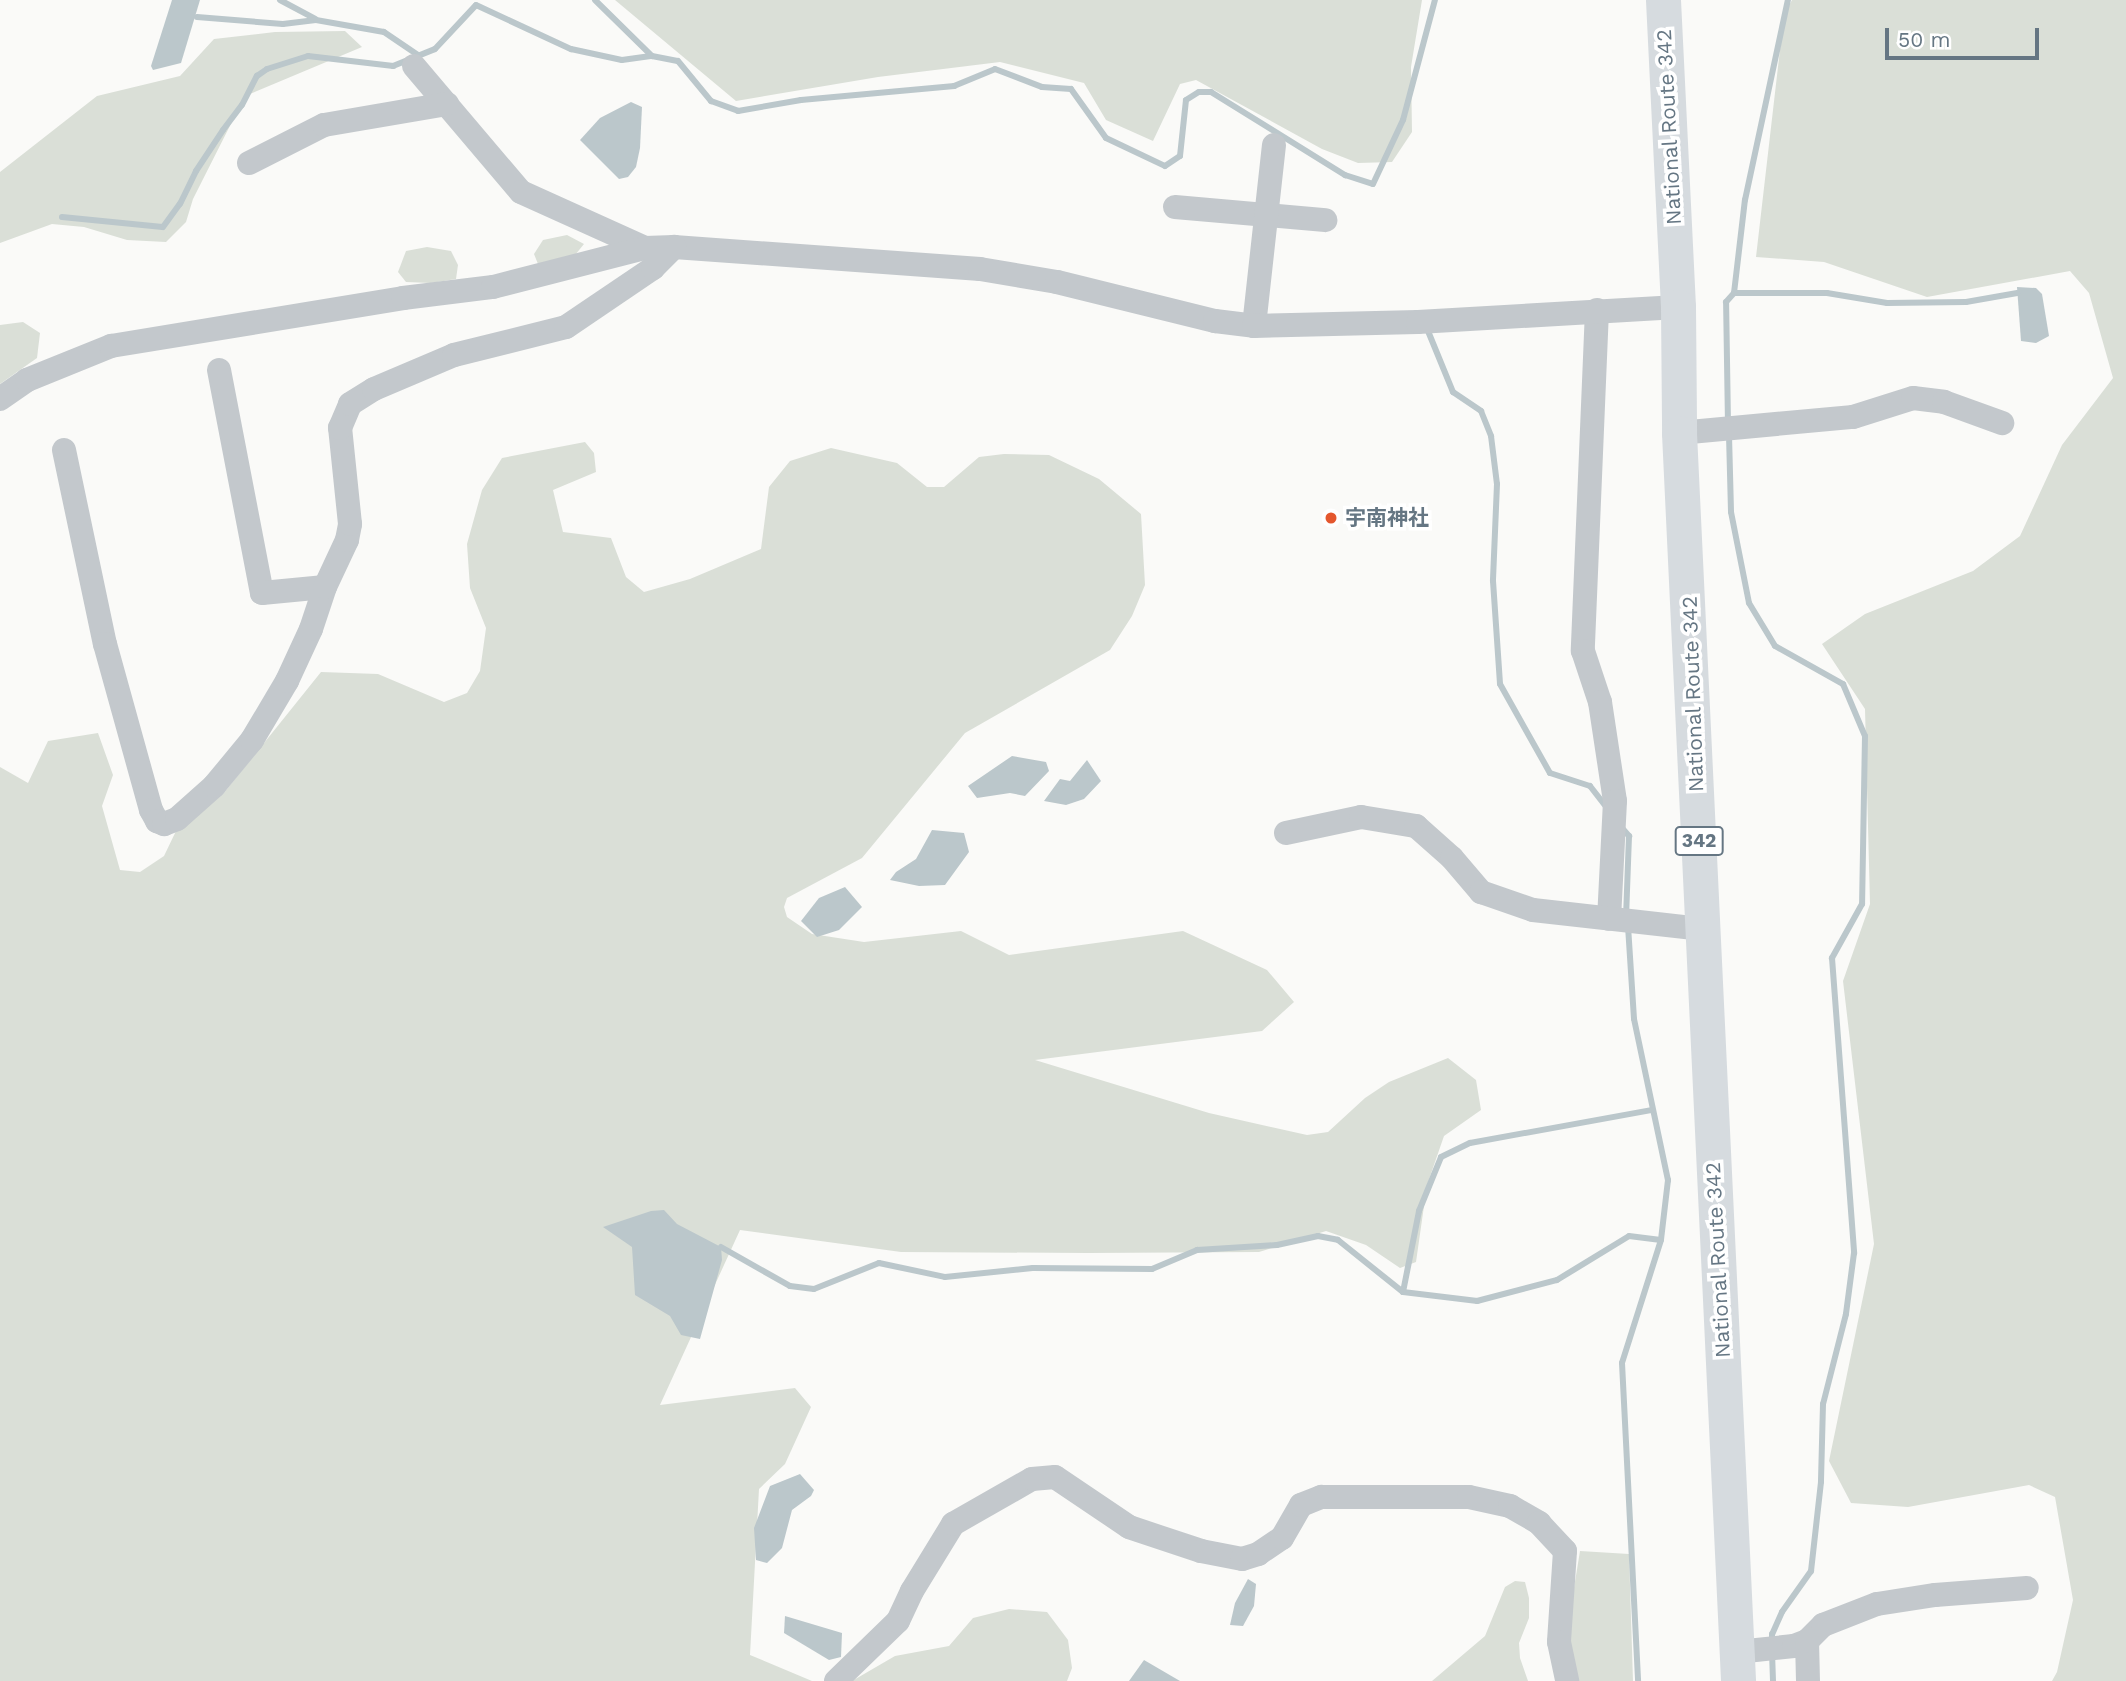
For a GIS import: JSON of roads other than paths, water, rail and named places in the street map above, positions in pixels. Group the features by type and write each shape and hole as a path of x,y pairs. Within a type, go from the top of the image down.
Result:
{"highway":[{"name":"National Route 342","path":"1664,0 1678,307 1679,433 1737,1667"}],"street":[{"path":"414,66 521,192 645,248"},
{"path":"249,163 324,125 447,104"},
{"path":"1254,326 1274,145"},
{"path":"1175,207 1325,220"},
{"path":"0,399 27,380 111,345 403,298 493,288 645,248 674,247 981,270 1057,282 1215,321 1254,326 1418,322 1678,307"},
{"path":"64,450 105,644 151,810 157,821 164,824 177,819 214,786 252,740 287,681 311,629 325,587 347,540 350,524 340,428 350,404 374,389 454,355 566,327 653,268 674,247"},
{"path":"1597,310 1583,651 1600,702 1615,801 1609,919"},
{"path":"219,370 262,593 325,587"},
{"path":"1679,433 1853,417 1913,398 1944,402 2002,423"},
{"path":"1286,833 1361,817 1416,826 1452,858 1481,892 1533,910 1703,929"},
{"path":"836,1681 898,1621 912,1591 953,1524 1032,1479 1055,1477 1129,1527 1201,1551 1242,1559 1258,1554 1282,1538 1301,1505 1321,1497 1469,1497 1510,1506 1539,1523 1565,1551 1559,1642 1567,1681"},
{"path":"1737,1667 1807,1641 1823,1625 1877,1604 1935,1595 2027,1588"},
{"path":"1807,1641 1808,1681"}],"waterway":[{"path":"280,0 315,19"},
{"path":"595,0 652,56 678,61 711,101 738,111 801,100 954,86 995,69 1042,87 1071,89 1106,138 1165,166 1180,156 1186,100 1199,92 1211,92 1345,175 1373,184 1403,120 1435,0"},
{"path":"1728,424 1726,302 1734,293 1745,200 1788,0"},
{"path":"62,217 163,227 180,204 196,171 242,105 257,76 267,69 308,56 393,66 435,49 476,5 571,49 622,60 651,56"},
{"path":"197,17 283,24 316,20 384,32 418,55"},
{"path":"1734,293 1827,293 1887,303 1966,302 2017,293"},
{"path":"1428,331 1453,392 1481,411 1491,436 1497,484 1493,581 1500,684 1550,773 1590,786 1607,808"},
{"path":"1729,435 1731,512 1749,603 1775,646 1843,684 1865,736 1862,904 1832,958 1854,1253 1846,1314 1823,1404 1821,1482 1811,1571 1782,1612 1772,1634 1772,1642"},
{"path":"1622,828 1629,836 1626,916"},
{"path":"1628,926 1634,1019 1668,1180 1661,1240 1622,1363 1638,1681"},
{"path":"1403,1292 1419,1211 1441,1157 1470,1143 1651,1110"},
{"path":"721,1247 790,1286 814,1289 879,1263 945,1277 1033,1268 1152,1269 1197,1250 1277,1245 1318,1236 1338,1240 1403,1292 1477,1301 1557,1280 1629,1236 1661,1240"},
{"path":"1772,1652 1773,1681"}],"place":[{"name":"宇南神社","path":"1331,518"}]}
